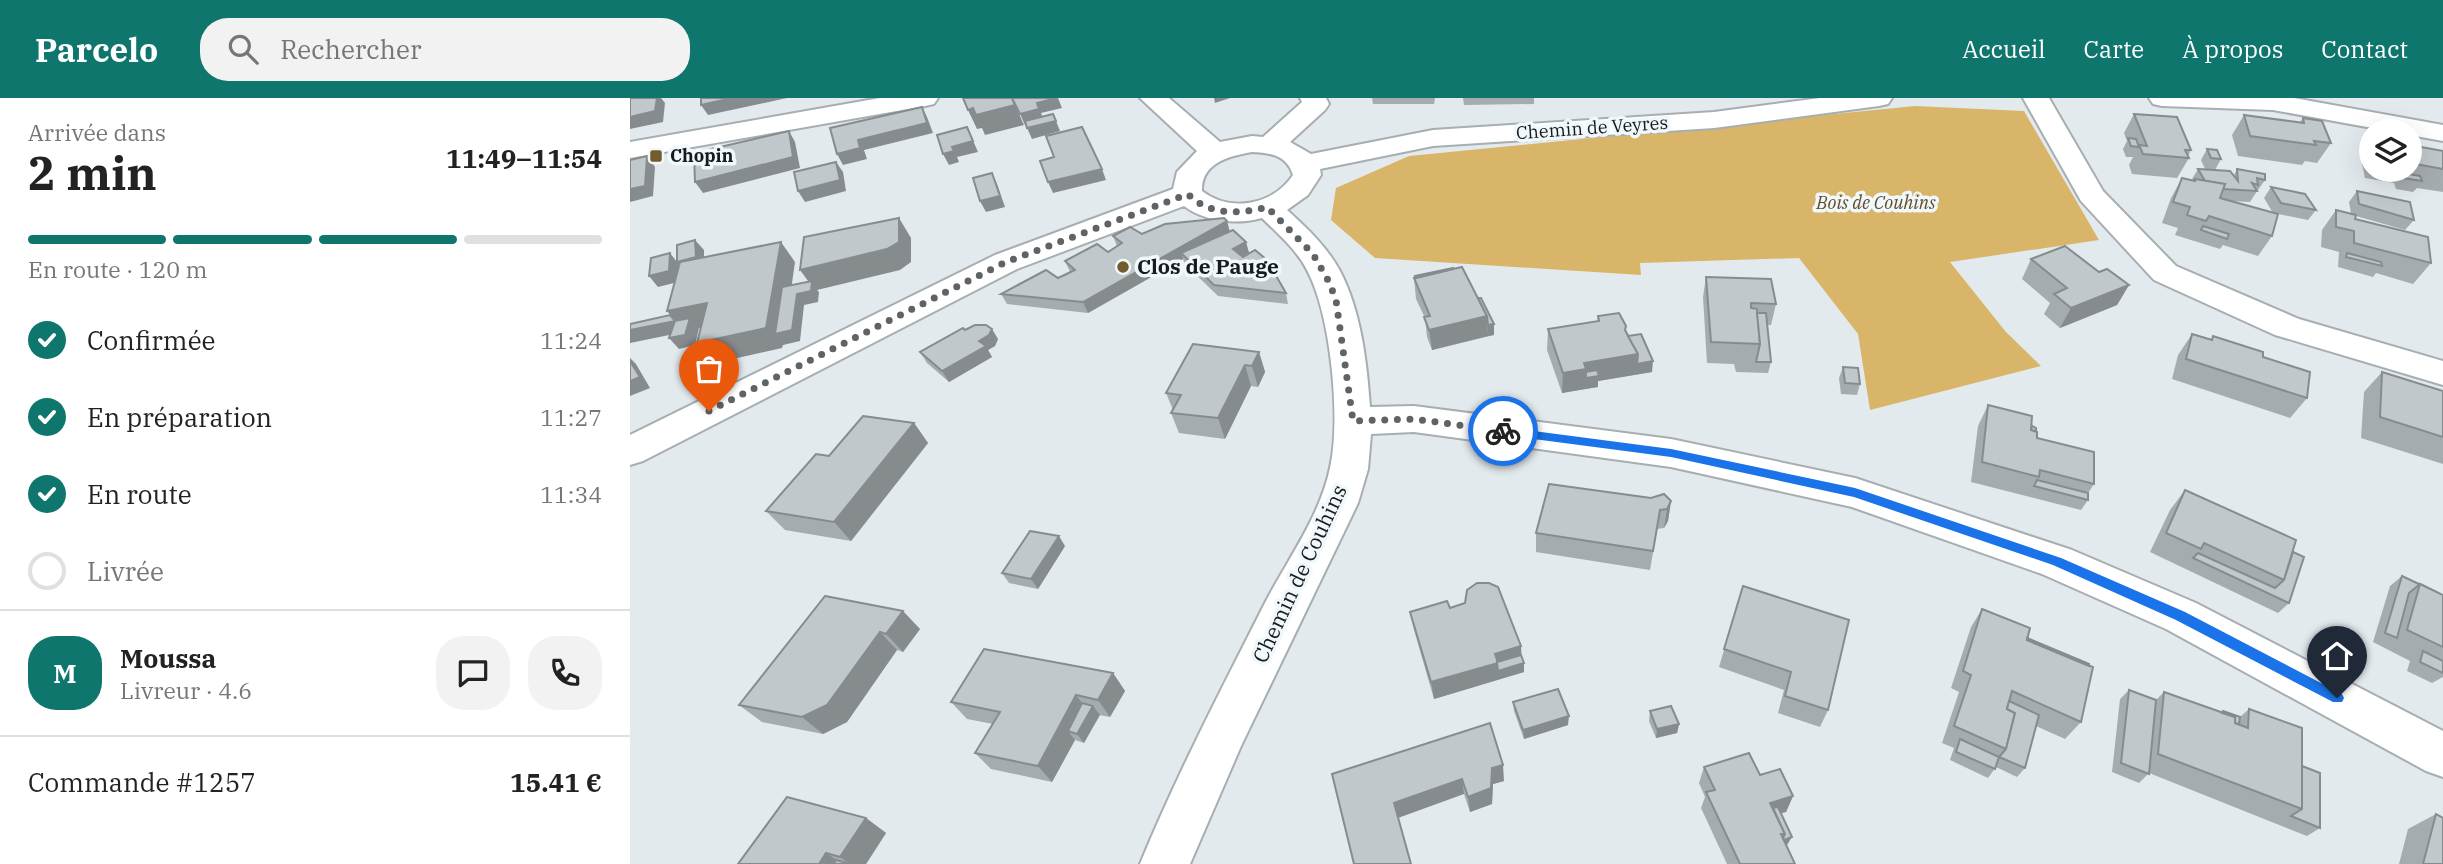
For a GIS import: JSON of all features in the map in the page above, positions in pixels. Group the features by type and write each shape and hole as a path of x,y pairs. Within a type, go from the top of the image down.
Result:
{"street":[{"path":"630,150 925,98"},
{"path":"1153,98 1216,153"},
{"path":"1270,145 1316,104 1314,98"},
{"name":"Chemin de Veyres","path":"1305,164 1433,138 1714,120 1879,98"},
{"path":"2036,98 2091,195 2165,273 2287,327 2443,373"},
{"path":"2162,98 2273,102 2443,133"},
{"path":"1270,145 1286,149 1305,164 1307,175 1294,194 1267,207 1244,212 1217,211 1204,207 1188,194 1186,183 1190,172 1200,161 1216,153 1243,146 1270,145"},
{"path":"630,451 1006,262 1188,194"},
{"name":"Chemin de Couhins","path":"1165,864 1203,777 1339,497 1352,450 1353,421 1336,300 1313,254 1267,207"},
{"path":"1353,421 1414,419 1671,453 1855,493 2057,562 2156,605 2443,755"}],"green space":[{"name":"Bois de Couhins","path":"1915,106 2024,111 2099,240 1950,262 2006,332 2041,366 1870,410 1858,334 1799,258 1640,263 1641,275 1375,258 1331,220 1336,188 1409,156"}],"building":[{"path":"630,98 657,98 655,111 630,117"},
{"path":"701,98 732,98 701,105"},
{"path":"963,98 1012,98 1015,105 976,115 973,108 968,110"},
{"path":"1012,98 1057,98 1037,103 1039,109 1020,114"},
{"path":"922,107 927,123 858,140 860,148 837,154 830,128"},
{"path":"1053,114 1056,121 1027,128 1025,121"},
{"path":"2134,114 2177,117 2191,150 2185,150 2189,158 2143,154 2139,145 2147,146"},
{"path":"2244,115 2304,123 2303,118 2322,121 2331,143 2314,141 2316,145 2250,136"},
{"path":"967,127 973,141 952,147 954,151 943,154 937,135"},
{"path":"1082,127 1102,169 1048,182 1040,161 1054,157 1046,136"},
{"path":"789,131 793,157 695,182 694,153"},
{"path":"2128,138 2136,139 2139,147 2131,146"},
{"path":"2422,147 2443,151 2443,169 2422,165"},
{"path":"2207,149 2217,150 2221,159 2211,158"},
{"path":"647,156 645,186 630,189 630,160"},
{"path":"836,162 840,180 798,191 794,172"},
{"path":"2198,169 2230,171 2238,181 2237,169 2265,174 2265,180 2257,178 2258,185 2252,183 2257,191 2223,189 2225,184 2205,181"},
{"path":"992,173 1000,196 980,201 973,178"},
{"path":"2182,178 2225,184 2220,198 2278,214 2272,236 2209,216 2206,221 2187,215 2190,207 2173,202"},
{"path":"2271,187 2305,194 2316,210 2281,203"},
{"path":"2357,191 2410,202 2414,220 2359,204"},
{"path":"2336,210 2356,215 2355,219 2428,237 2431,263 2354,243 2354,231 2336,227"},
{"path":"899,218 899,242 887,249 800,270 804,237"},
{"path":"1224,218 1227,221 1083,302 1001,294 1046,270 1058,278 1075,270 1065,261 1097,244 1108,252 1122,243 1113,236 1130,227 1142,234 1165,224"},
{"path":"2203,226 2229,234 2227,239 2201,230"},
{"name":"Clos de Pauge","path":"1233,230 1246,242 1233,249 1243,257 1255,250 1267,260 1286,293 1214,285 1181,253"},
{"path":"695,240 696,257 677,262 677,245"},
{"path":"781,242 766,328 697,343 707,303 667,311 680,262"},
{"path":"2065,246 2099,272 2107,269 2129,285 2071,308 2054,294 2067,288 2031,259"},
{"path":"670,253 669,271 649,276 651,258"},
{"path":"2347,253 2381,262 2382,266 2346,257"},
{"path":"1462,267 1487,316 1429,330 1424,317 1430,316 1414,278"},
{"path":"1453,268 1416,278 1415,276"},
{"path":"1706,277 1771,279 1776,304 1751,303 1751,308 1757,309 1760,344 1711,342"},
{"path":"812,281 811,291 797,294 792,330 775,334 782,287"},
{"path":"1478,298 1481,298 1494,324 1488,325 1487,316"},
{"path":"1619,313 1638,354 1584,363 1586,369 1563,373 1548,329 1599,321 1598,316"},
{"path":"1757,313 1766,313 1771,362 1756,362 1760,344"},
{"path":"670,315 675,321 630,330 630,324"},
{"path":"690,318 685,335 669,338 675,321"},
{"path":"975,325 986,325 992,329 989,335 979,341 986,346 942,371 920,352 963,328 965,330"},
{"path":"1641,334 1653,361 1637,364 1638,354 1628,336"},
{"path":"2192,334 2212,340 2213,336 2263,352 2263,357 2310,372 2307,398 2186,359"},
{"path":"1193,344 1259,352 1252,366 1245,365 1218,418 1171,413 1181,395 1166,393"},
{"path":"630,361 640,377 630,381"},
{"path":"1843,367 1858,368 1860,384 1845,383"},
{"path":"1597,370 1599,376 1586,378 1586,372"},
{"path":"2382,372 2443,391 2443,437 2380,417"},
{"path":"1988,405 2032,416 2031,430 2037,432 2037,438 2094,452 2094,484 2040,470 2039,477 1982,462"},
{"path":"863,416 914,423 834,522 766,511 816,454 829,456"},
{"path":"2037,480 2088,493 2088,500 2034,486"},
{"path":"1549,484 1651,498 1664,494 1671,501 1667,509 1660,510 1653,551 1536,533"},
{"path":"2185,490 2296,540 2284,580 2204,543 2201,549 2166,533"},
{"path":"1030,531 1059,536 1031,579 1002,573"},
{"path":"2293,552 2304,557 2289,603 2193,558 2198,553 2275,588 2284,580"},
{"path":"2402,576 2420,584 2409,593 2397,638 2385,633"},
{"path":"1477,583 1489,583 1498,587 1521,646 1495,654 1498,663 1431,682 1410,612 1447,601 1450,608 1465,603 1467,590"},
{"path":"2420,584 2443,595 2443,647 2407,630"},
{"path":"1743,586 1849,620 1828,710 1785,696 1791,672 1724,649"},
{"path":"825,596 903,611 886,634 880,632 827,705 802,717 739,705"},
{"path":"1982,609 2030,628 2027,640 2093,667 2081,722 2012,691 2007,709 2015,713 2006,749 1954,726 1971,675 1963,671"},
{"path":"2027,640 2089,664 2089,666"},
{"path":"984,649 1113,673 1098,700 1076,695 1038,766 975,753 1000,712 951,702"},
{"path":"2423,651 2443,661 2443,673 2420,662"},
{"path":"1521,655 1524,663 1498,671 1497,662"},
{"path":"1558,689 1569,716 1523,730 1513,702"},
{"path":"2129,690 2156,700 2149,774 2121,763"},
{"path":"2164,692 2235,717 2235,723 2248,728 2249,709 2302,728 2302,809 2158,754"},
{"path":"2009,701 2039,715 2025,768 1999,757 2006,749 2015,713 2007,709"},
{"path":"1082,703 1093,706 1077,734 1068,731"},
{"path":"1671,706 1679,724 1657,729 1650,711"},
{"path":"2223,711 2240,717 2239,724 2235,723 2235,717 2222,713"},
{"path":"1490,723 1503,765 1492,768 1491,788 1468,797 1462,779 1394,803 1411,864 1354,864 1332,774"},
{"path":"1960,739 1999,757 1995,769 1956,752"},
{"path":"1749,753 1760,775 1780,769 1793,796 1770,803 1785,834 1781,834 1795,864 1740,864 1706,792 1715,790 1704,767"},
{"path":"2302,766 2320,773 2320,828 2291,816 2302,809"},
{"path":"787,797 866,818 840,857 826,853 819,864 738,864"},
{"path":"1778,807 1792,837 1784,840 1785,834 1773,808"},
{"path":"2436,814 2443,818 2443,864 2423,864"},
{"path":"836,860 850,864 834,864"}],"way so far":[{"path":"709,411 1006,262 1188,194 1204,207 1217,211 1244,212 1267,207 1313,254 1323,269 1336,300 1353,421 1414,419 1503,431"}],"place":[{"name":"Chopin","path":"656,156"},
{"name":"Clos de Pauge","path":"1123,267"}],"route":[{"path":"1503,431 1671,453 1855,493 2057,562 2180,616 2337,698"}]}
